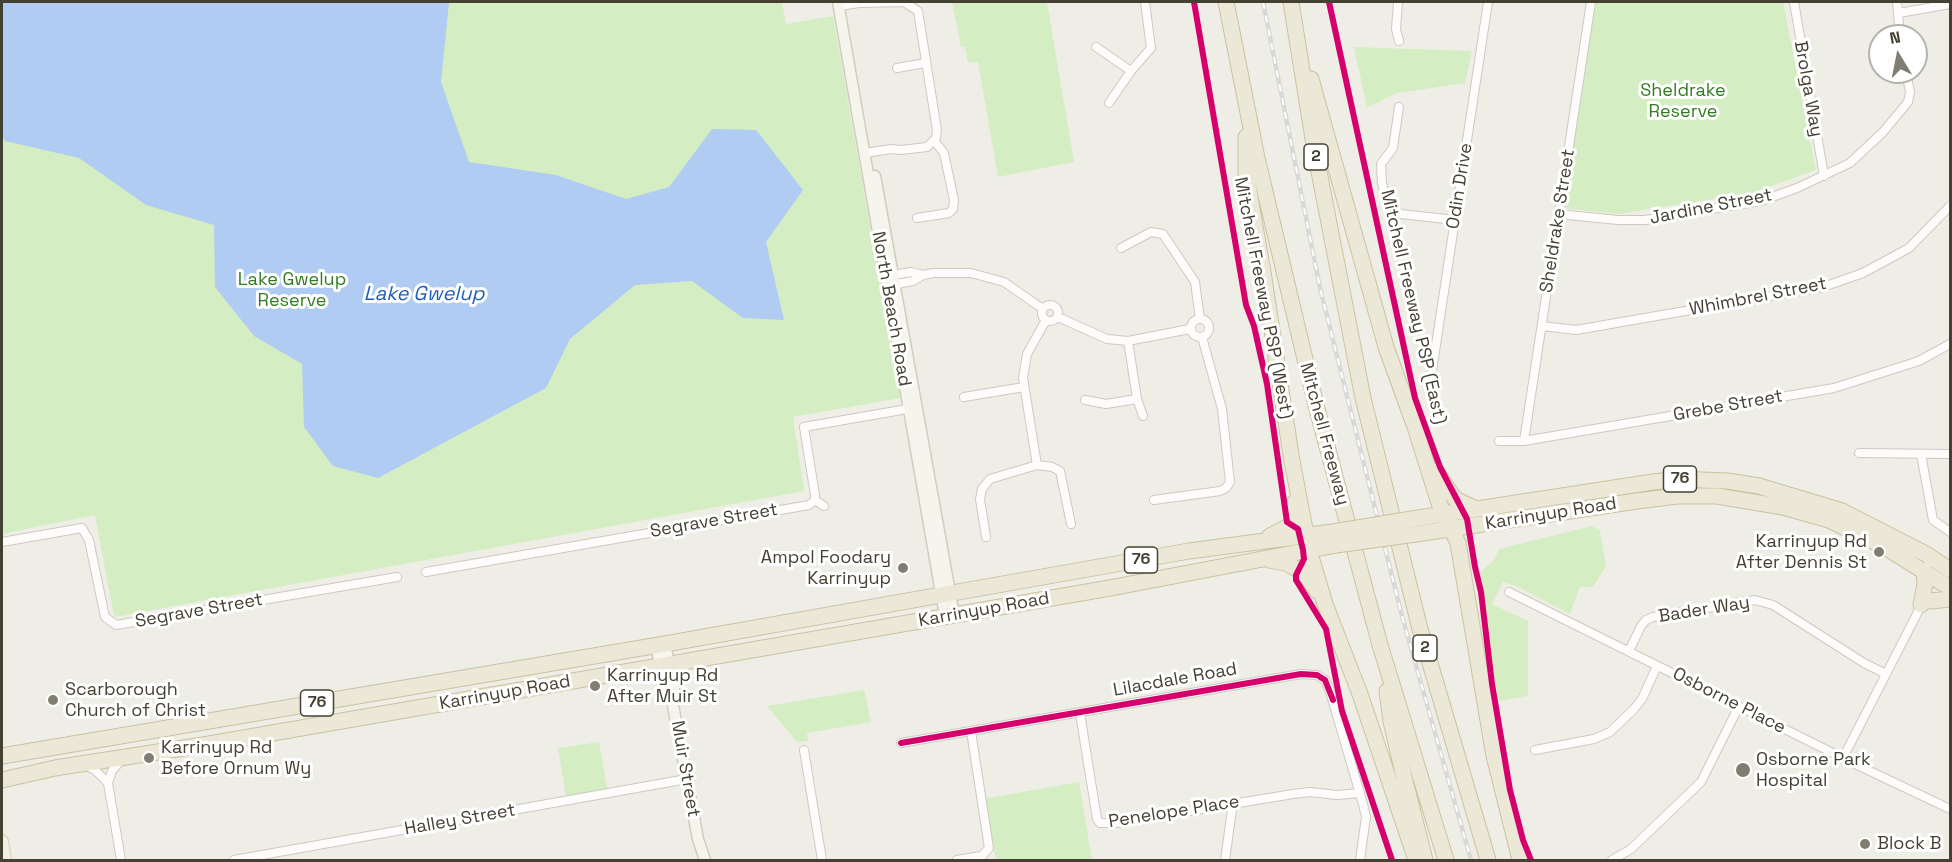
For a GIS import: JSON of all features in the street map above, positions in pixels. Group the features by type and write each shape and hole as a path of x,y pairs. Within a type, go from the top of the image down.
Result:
{"highway":[{"name":"Mitchell Freeway","path":"1226,2 1245,104 1313,393 1380,645 1446,861"},
{"name":"2","path":"1291,2 1317,162 1363,398 1420,629 1488,861"},
{"path":"1293,19 1335,159 1386,347 1444,514 1458,543 1492,745 1521,861"},
{"path":"1245,104 1246,174 1292,461 1308,543 1324,604 1360,694 1416,861"},
{"path":"1421,445 1443,485 1455,499 1474,508"},
{"path":"1232,545 1271,535 1291,525 1296,505 1292,461"},
{"path":"1678,479 1676,486 1680,491 1717,496"},
{"name":"Karrinyup Road","path":"2,780 83,764 1193,574 1263,558 1308,543 1414,526 1444,514 1474,508 1678,479 1727,481 1759,486 1842,511 1906,543 1946,576"},
{"name":"Karrinyup Road","path":"1414,526 1453,530 1637,501 1677,496 1717,496 1775,505 1829,520 1886,547 1924,570 1946,576"},
{"path":"1462,566 1466,543 1471,536 1476,532 1519,518"},
{"name":"Karrinyup Road","path":"2,756 661,645 1189,551 1232,545 1308,543"},
{"path":"1189,551 1193,574"},
{"path":"1263,558 1286,563 1304,574 1324,604"},
{"path":"1924,570 1923,607 1950,599"},
{"path":"1380,645 1391,721 1425,861"},
{"path":"199,723 202,745"}],"main road":[{"name":"North Beach Road","path":"842,4 950,615"},
{"name":"Muir Street","path":"661,645 665,665 666,692 672,700 698,839 705,861"},
{"name":"Muir Street","path":"697,861 698,839"},
{"path":"2,841 5,861"}],"street":[{"path":"842,4 904,2 918,11 937,130 935,142 927,147 891,149 868,155"},
{"path":"1109,103 1131,71 1151,48 1145,2"},
{"path":"1398,2 1396,28 1399,41"},
{"name":"Odin Drive","path":"1432,371 1488,2"},
{"name":"Sheldrake Street","path":"1524,441 1591,2"},
{"name":"Brolga Way","path":"1794,2 1824,176"},
{"path":"1897,2 1899,24"},
{"path":"1899,13 1950,4"},
{"path":"1096,47 1131,71"},
{"path":"897,68 925,63"},
{"name":"Jardine Street","path":"1558,214 1618,220 1645,220 1761,201 1797,188 1857,158 1905,107 1910,94 1908,84"},
{"path":"1398,107 1393,148 1381,164 1382,183 1387,204 1392,210 1401,214 1455,220"},
{"path":"917,218 949,213 953,209 954,200 944,153 935,142"},
{"name":"Whimbrel Street","path":"1542,326 1576,330 1817,288 1863,273 1898,255 1913,244 1950,207"},
{"path":"1121,248 1151,232 1163,234 1196,282 1200,319"},
{"path":"891,280 911,272 923,274 952,272 988,276 1004,282 1043,309"},
{"path":"1043,309 1048,305 1054,306 1058,310 1058,316"},
{"path":"1043,309 1043,316 1046,320 1052,321 1058,316"},
{"path":"1058,316 1107,339 1128,341 1190,329"},
{"path":"1200,319 1206,321 1209,327 1208,333 1202,338 1193,335 1190,329 1192,323 1200,319"},
{"path":"1037,465 1023,378 1027,354 1046,320"},
{"path":"1154,500 1220,491 1230,482 1222,409 1202,338"},
{"path":"1128,341 1137,399 1143,416"},
{"name":"Grebe Street","path":"1499,441 1524,441 1834,388 1918,361 1950,344"},
{"path":"964,398 1024,387"},
{"path":"1085,400 1106,404 1137,399"},
{"path":"824,506 815,500 804,427 913,408"},
{"path":"1859,453 1950,454"},
{"path":"1921,454 1933,520 1950,532"},
{"path":"986,537 980,499 982,489 990,479 1037,465 1052,467 1060,471 1071,524"},
{"name":"Segrave Street","path":"426,572 809,505 815,500"},
{"name":"Segrave Street","path":"2,542 82,528 89,540 105,617 116,625 397,577"},
{"path":"1843,758 1923,607 1946,576"},
{"name":"Osborne Place","path":"1509,592 1950,809"},
{"name":"Bader Way","path":"1629,651 1641,626 1653,617 1755,600 1773,605 1864,663 1886,674"},
{"path":"1535,750 1594,739 1610,732 1642,699 1657,666"},
{"name":"Lilacdale Road","path":"901,744 1301,674 1317,675 1329,688 1363,804 1366,817 1360,861"},
{"path":"1612,861 1631,849 1701,782 1739,706"},
{"name":"Penelope Place","path":"1080,713 1097,819 1100,823 1117,824 1233,802 1310,792 1337,795 1360,793"},
{"path":"957,861 982,856 988,851 989,843 971,731"},
{"path":"804,750 822,861"},
{"path":"121,861 108,783 114,768 124,757"},
{"path":"83,764 95,770 108,783"},
{"name":"Halley Street","path":"234,861 687,779"},
{"path":"1226,861 1233,802"}],"green space":[{"name":"Lake Gwelup Reserve","path":"2,2 782,2 786,24 833,16 900,398 793,417 804,491 114,617 95,515 2,534"},
{"path":"952,2 1047,2 1074,162 998,177 978,62 968,63 965,47 961,47"},
{"name":"Sheldrake Reserve","path":"1596,2 1783,2 1816,170 1752,193 1619,214 1563,208"},
{"path":"1354,47 1472,51 1465,83 1397,93 1367,108"},
{"path":"1592,526 1600,531 1606,566 1593,587 1580,587 1570,614 1516,586 1503,582 1492,604 1528,621 1528,696 1499,701 1475,577 1494,560 1499,549"},
{"path":"864,690 871,722 807,733 808,741 797,742 767,706"},
{"path":"599,742 608,793 566,797 558,748"},
{"path":"1079,782 1092,860 996,860 983,799"}],"water":[{"name":"Lake Gwelup","path":"2,2 449,2 441,82 469,162 556,175 626,199 669,187 712,129 756,130 803,190 766,242 784,320 743,318 692,281 635,285 570,339 546,388 378,478 333,466 304,427 302,364 254,336 215,287 214,225 146,205 79,158 5,141 2,136"}],"railway":[{"path":"1263,2 1320,288 1402,616 1471,860"}],"cycle path":[{"name":"Mitchell Freeway PSP (West)","path":"1194,2 1246,305 1254,326 1267,384 1287,522 1298,529 1303,550 1304,559 1296,580 1326,629 1342,711 1392,860"},
{"name":"Mitchell Freeway PSP (East)","path":"1329,2 1415,398 1440,467 1467,519 1481,592 1492,684 1510,790 1523,840 1531,860"},
{"path":"901,743 1301,674 1317,675 1325,680 1333,700"}],"place":[{"name":"Karrinyup Rd After Dennis St","path":"1879,552"},
{"name":"Ampol Foodary Karrinyup","path":"903,568"},
{"name":"Karrinyup Rd After Muir St","path":"595,686"},
{"name":"Scarborough Church of Christ","path":"53,700"},
{"name":"Karrinyup Rd Before Ornum Wy","path":"149,758"},
{"name":"Osborne Park Hospital","path":"1743,770"},
{"name":"Block B","path":"1865,844"}]}
